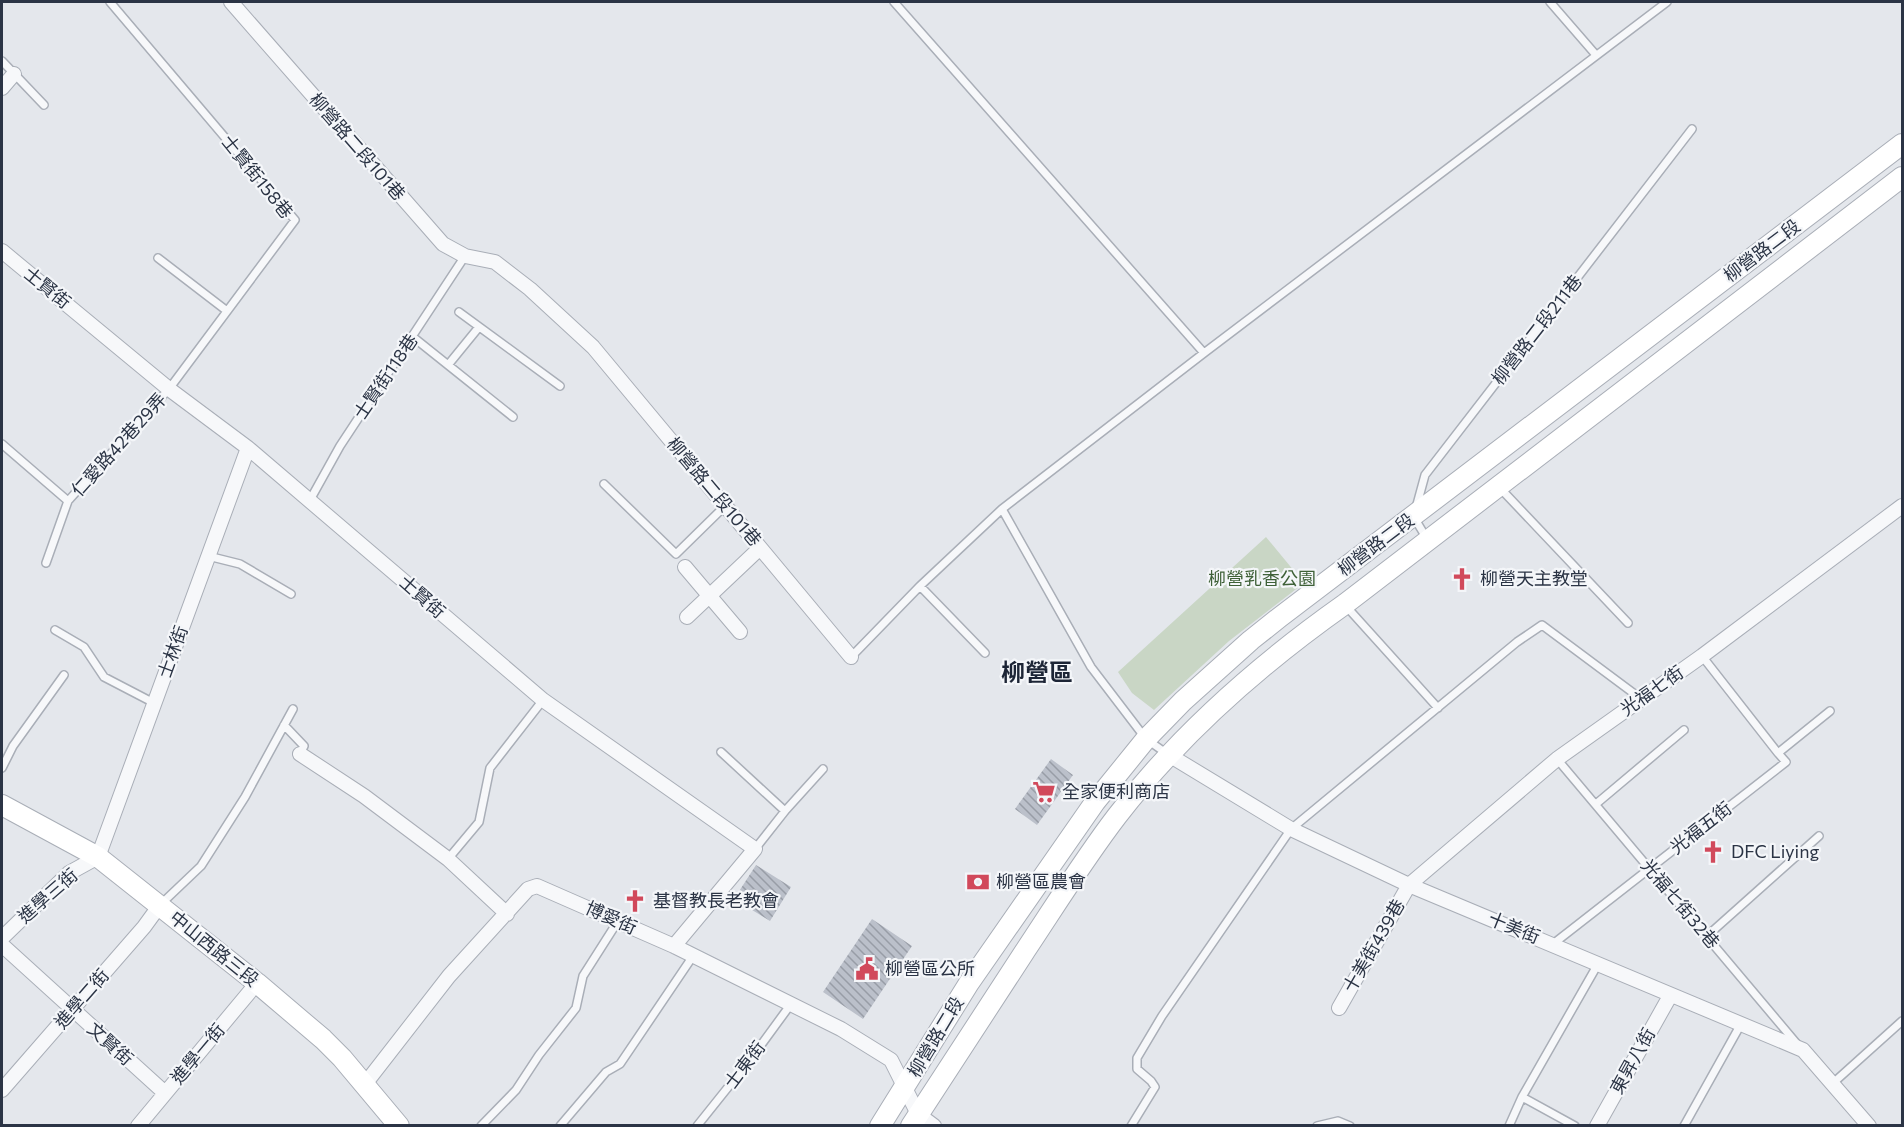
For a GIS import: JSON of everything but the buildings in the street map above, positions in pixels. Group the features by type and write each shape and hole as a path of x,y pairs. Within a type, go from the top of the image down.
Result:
{"street":[{"name":"柳營路二段101巷","path":"231,2 442,244 465,256 495,262 530,289 593,347 851,657"},
{"path":"2,88 14,74"},
{"name":"柳營路二段","path":"880,1125 975,974 1095,802 1146,739 1183,701 1251,640 1902,144"},
{"name":"柳營路二段","path":"921,1122 1047,917 1110,825 1199,723 1270,660 1902,177"},
{"path":"1818,209 1834,229"},
{"name":"士賢街","path":"2,251 169,388 248,448 543,700 755,849"},
{"name":"士林街","path":"98,857 248,448"},
{"name":"光福七街","path":"1409,885 1557,759 1702,656 1902,507"},
{"path":"687,617 760,548"},
{"path":"685,567 740,632"},
{"path":"300,754 364,796 448,859 507,914"},
{"name":"十美街","path":"1169,755 1291,829 1409,885 1803,1050 1869,1125"},
{"name":"中山西路三段","path":"2,805 98,857 160,905 323,1039 399,1125"},
{"path":"674,946 755,849"},
{"name":"進學三街","path":"2,938 69,873 98,857"},
{"name":"十美街439巷","path":"1339,1008 1409,885"},
{"name":"博愛街","path":"365,1084 449,976 528,889 537,886 674,946 841,1029 891,1060 906,1086 921,1122"},
{"name":"進學二街","path":"2,1090 144,927 160,905"},
{"name":"文賢街","path":"2,945 165,1093"},
{"name":"進學一街","path":"138,1125 257,984"},
{"name":"東昇八街","path":"1597,1125 1670,996"}],"lane":[{"name":"士賢街158巷","path":"110,2 295,220 169,388"},
{"path":"894,2 1204,353"},
{"path":"1550,2 1596,55"},
{"name":"柳營路二段101巷","path":"851,657 920,586 1002,509 1667,2"},
{"path":"2,61 44,105"},
{"name":"柳營路二段211巷","path":"1413,517 1425,475 1692,129"},
{"name":"士賢街118巷","path":"310,500 340,446 465,256"},
{"path":"158,258 227,311"},
{"path":"459,312 560,386"},
{"path":"448,365 479,327"},
{"path":"413,337 513,417"},
{"name":"仁愛路42巷29弄","path":"68,501 169,388"},
{"path":"2,444 68,501 46,563"},
{"path":"604,484 676,554 725,506"},
{"path":"1498,486 1628,623"},
{"path":"1002,509 1091,667 1146,739"},
{"path":"1413,517 1427,539"},
{"path":"208,556 240,564 291,594"},
{"path":"920,586 985,653"},
{"path":"1345,604 1438,708"},
{"path":"1131,1125 1155,1088 1151,1080 1137,1069 1137,1058 1162,1016 1291,829 1542,625 1640,698"},
{"path":"55,630 84,647 104,677 154,703"},
{"path":"1702,656 1778,753 1830,711"},
{"path":"2,768 13,746 64,675"},
{"path":"448,859 479,822 490,768 543,700"},
{"path":"160,905 201,866 245,797 292,709"},
{"path":"284,725 304,746 300,754"},
{"path":"1596,804 1684,730"},
{"name":"十美街","path":"1146,739 1169,755"},
{"path":"722,753 785,811"},
{"name":"光福五街","path":"1553,944 1786,762 1778,753"},
{"name":"光福七街32巷","path":"1557,759 1803,1050"},
{"path":"755,849 823,769"},
{"path":"1707,936 1819,836"},
{"path":"481,1125 516,1090 539,1055 576,1008 583,976 618,921"},
{"path":"560,1125 606,1072 620,1064 693,956"},
{"path":"1509,1125 1522,1097 1598,964"},
{"name":"士東街","path":"697,1125 753,1056 791,1003"},
{"path":"1832,1084 1902,1021"},
{"path":"1684,1125 1742,1024"},
{"path":"1522,1097 1575,1125"},
{"path":"1317,1125 1338,1121 1350,1125"}],"green space":[{"name":"柳營乳香公園","path":"1266,537 1304,583 1229,641 1154,710 1132,693 1118,672"}],"place":[{"name":"柳營天主教堂","path":"1462,579"},
{"name":"全家便利商店","path":"1044,792"},
{"name":"DFC Liying","path":"1713,852"},
{"name":"柳營區農會","path":"978,882"},
{"name":"基督教長老教會","path":"635,901"},
{"name":"柳營區公所","path":"867,969"}],"district":[{"name":"柳營區","path":"1037,673"}]}
